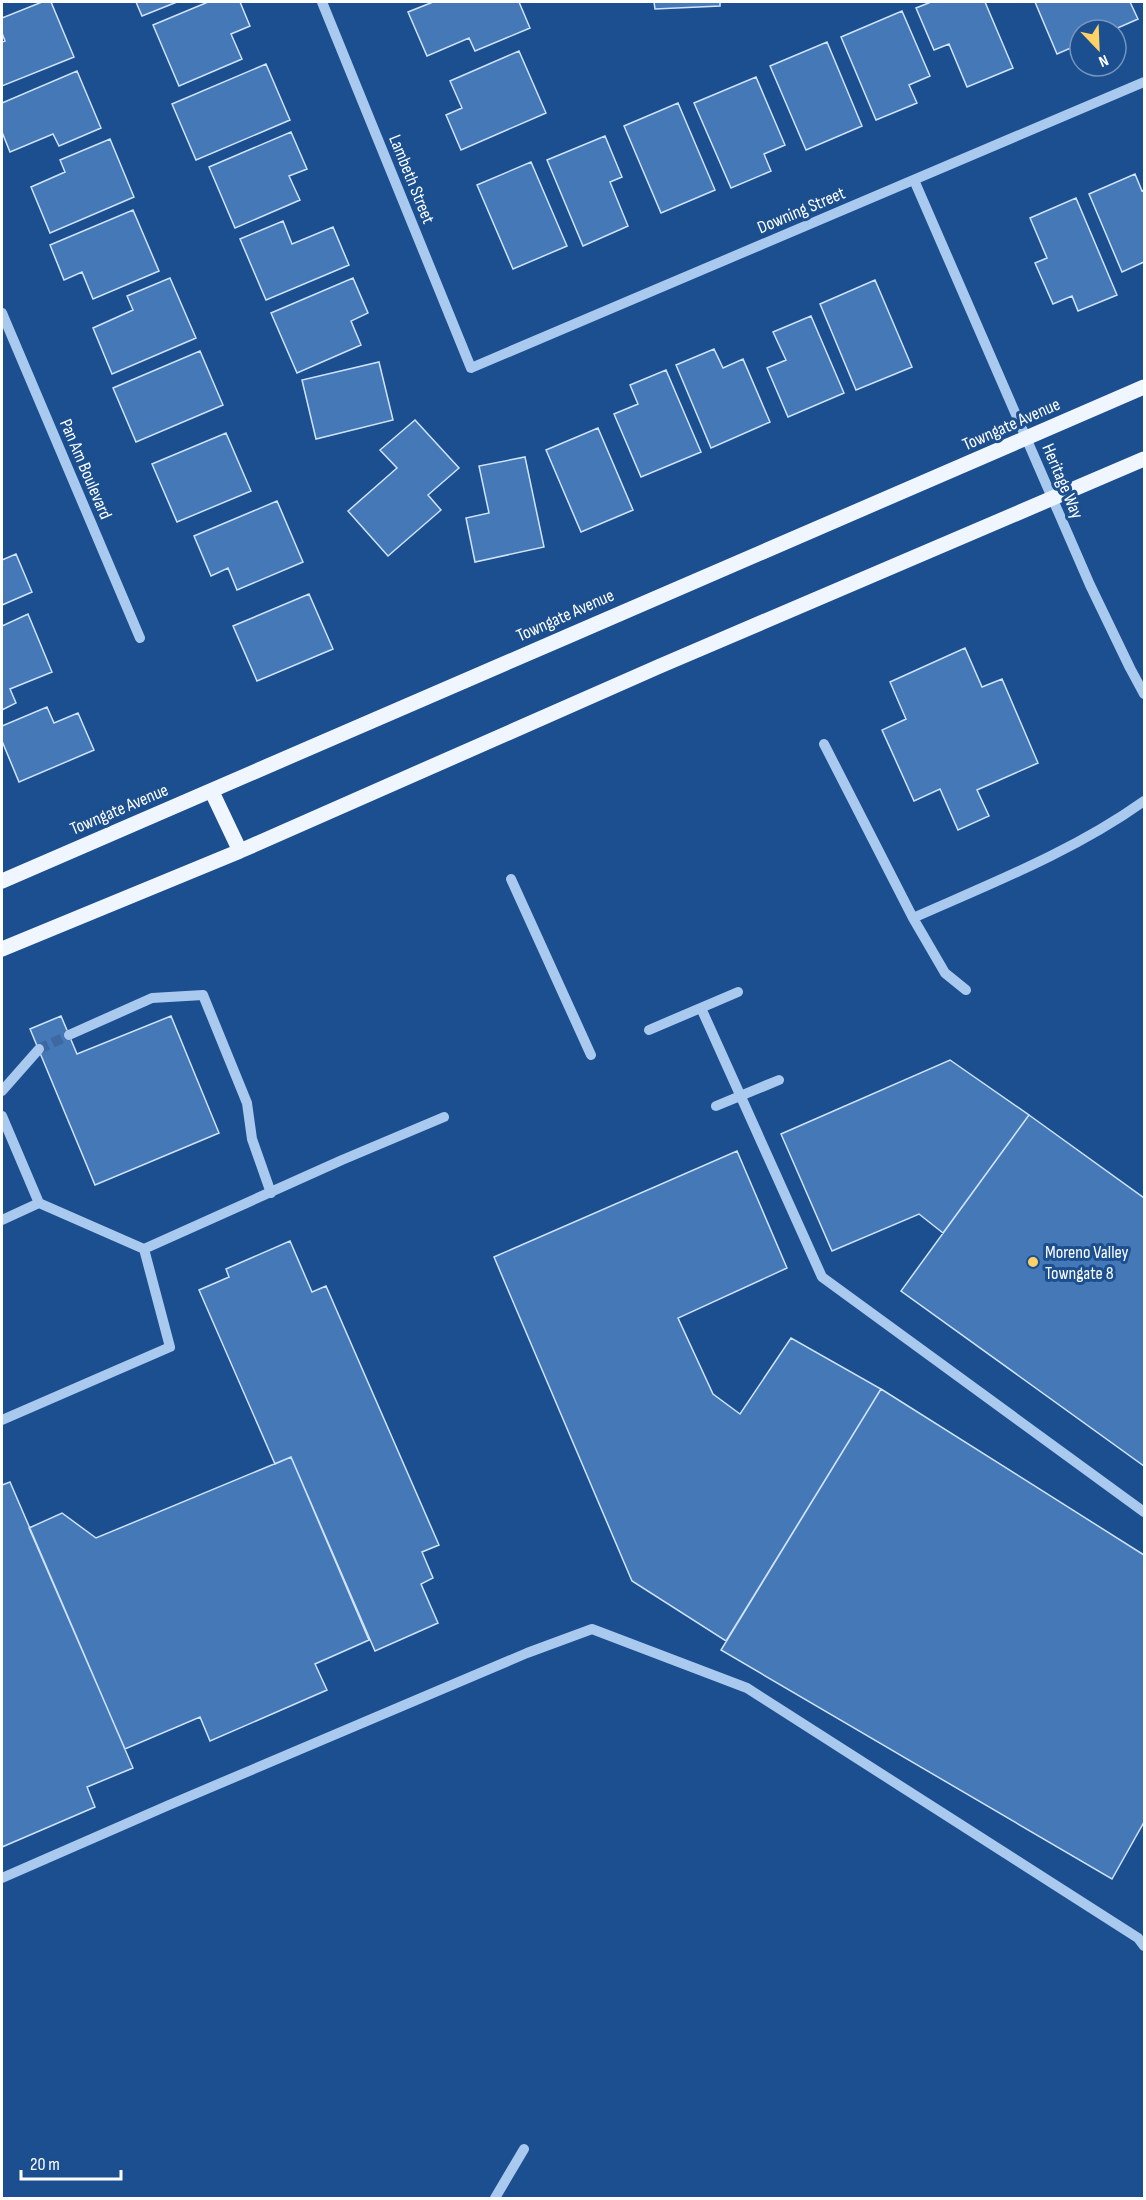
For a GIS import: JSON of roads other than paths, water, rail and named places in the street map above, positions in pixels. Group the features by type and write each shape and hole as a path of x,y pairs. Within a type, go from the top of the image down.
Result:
{"main road":[{"name":"Towngate Avenue","path":"2,881 1144,387"},
{"path":"2,949 240,851 660,666 1144,459"},
{"path":"212,792 240,851"}],"street":[{"name":"Lambeth Street","path":"322,2 471,368"},
{"name":"Downing Street","path":"471,368 1144,82"},
{"name":"Heritage Way","path":"914,180 1090,585 1144,694"},
{"name":"Pan Am Boulevard","path":"2,313 140,638"},
{"path":"824,744 913,918 945,973 966,990"},
{"path":"913,918 1062,852 1122,817 1144,801"},
{"path":"511,879 591,1055"},
{"path":"649,1030 738,992"},
{"path":"69,1035 152,998 202,995 247,1103 252,1139 271,1193"},
{"path":"701,1008 822,1277 1144,1512"},
{"path":"2,1091 39,1049"},
{"path":"716,1106 779,1080"},
{"path":"2,1116 39,1203 144,1249 444,1117"},
{"path":"2,1220 39,1203"},
{"path":"2,1420 170,1347 144,1249"},
{"path":"2,1878 527,1653 592,1629 747,1688 1138,1938 1144,1946"},
{"path":"495,2199 524,2150"}],"tunnel":[{"path":"39,1049 69,1035"}],"place":[{"name":"Moreno Valley Towngate 8","path":"1033,1262"}]}
